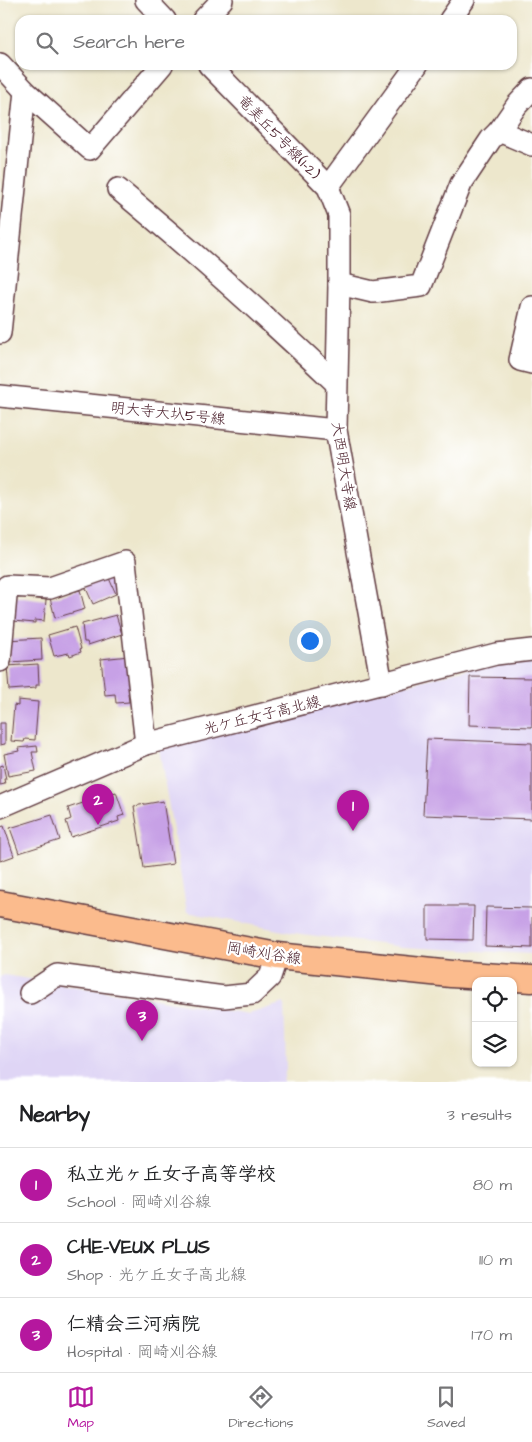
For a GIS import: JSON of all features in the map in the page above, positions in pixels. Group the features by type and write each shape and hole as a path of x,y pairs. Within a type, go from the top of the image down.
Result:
{"main road":[{"name":"岡崎刈谷線","path":"0,904 277,956 451,974 532,979"}],"street":[{"path":"146,0 160,15"},
{"path":"208,15 222,0"},
{"path":"454,15 464,0"},
{"path":"0,64 25,91 90,149 158,70"},
{"name":"竜美丘5号線(1-2)","path":"214,70 328,188 413,70"},
{"path":"339,284 373,292 421,286 461,184 491,139 532,89"},
{"path":"0,333 25,91"},
{"path":"499,131 532,145"},
{"name":"大西明大寺線","path":"328,188 339,216 336,430 382,684"},
{"path":"118,189 196,254 336,383"},
{"path":"532,307 520,360 532,363"},
{"name":"明大寺大圦5号線","path":"0,396 336,430"},
{"path":"0,661 1,627 7,586 50,588 125,562 146,744"},
{"name":"光ケ丘女子高北線","path":"0,807 146,744 496,654 532,650"},
{"path":"30,993 57,975 224,997 252,994 270,977 277,956"}],"shaded area":[{"path":"532,659 532,954 403,947 294,933 187,912 159,749 486,664"},
{"path":"4,975 249,1014 284,1003 286,1068 283,1082 0,1082 0,977"}],"building":[{"path":"108,576 116,594 93,604 85,586"},
{"path":"80,590 85,609 55,618 50,598"},
{"path":"15,596 46,600 44,621 35,620 35,623 13,621"},
{"path":"116,615 122,634 88,645 87,642 84,642 82,624"},
{"path":"75,627 81,652 70,656 69,653 54,656 48,635"},
{"path":"41,638 42,660 10,662 8,640"},
{"path":"129,656 132,692 128,693 129,702 116,703 115,694 105,695 101,659"},
{"path":"38,664 39,685 36,685 36,688 9,690 7,666"},
{"path":"470,677 532,678 532,727 469,725"},
{"path":"18,700 38,702 35,740 25,739 24,742 11,741 14,705 18,706"},
{"path":"0,723 5,723 5,744 0,745"},
{"path":"427,739 532,743 532,819 423,815"},
{"path":"37,746 38,752 32,752 36,771 8,776 4,754 19,751 18,748"},
{"path":"3,765 6,779 4,779 5,784 0,785 0,766"},
{"path":"116,792 124,815 118,817 119,821 71,837 66,821 71,819 68,808"},
{"path":"163,801 173,864 144,868 134,806"},
{"path":"52,815 60,840 19,853 10,828"},
{"path":"4,826 14,856 0,861 0,827"},
{"path":"427,906 474,906 473,940 427,939"},
{"path":"486,907 532,908 532,948 485,946"}],"place":[{"name":"CHE-VEUX PLUS","path":"98,825"},
{"name":"私立光ヶ丘女子高等学校","path":"353,831"},
{"name":"仁精会三河病院","path":"142,1041"}]}
